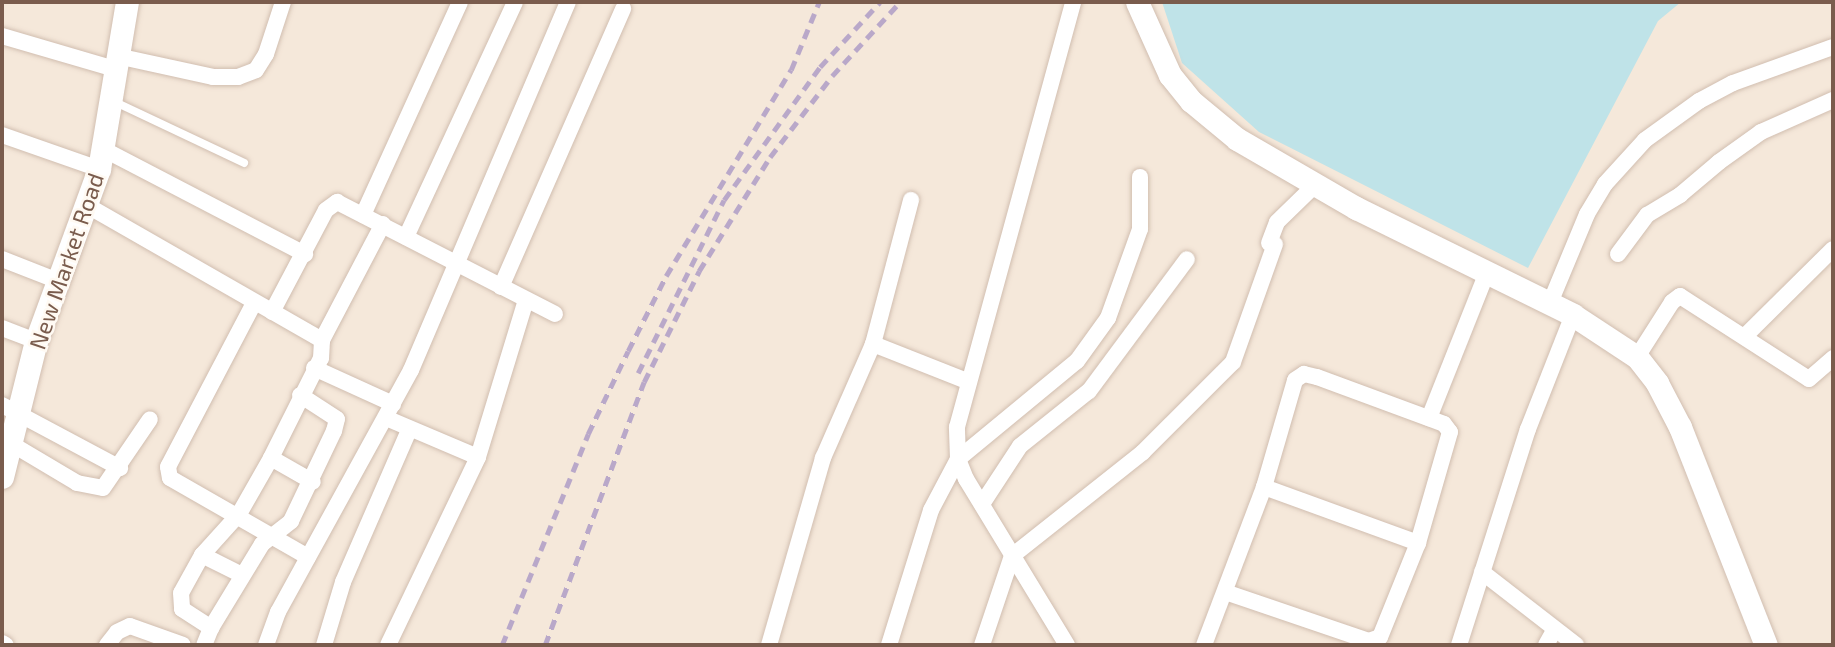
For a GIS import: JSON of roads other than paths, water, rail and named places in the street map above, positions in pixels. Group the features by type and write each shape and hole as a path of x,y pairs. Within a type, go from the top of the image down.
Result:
{"main road":[{"name":"New Market Road","path":"2,475 10,443 10,408 88,206 101,159 127,2"},
{"path":"1137,2 1153,45 1191,101 1237,139 1314,186 1573,315 1637,357 1674,415 1766,645"}],"street":[{"path":"2,36 116,62 213,77 238,77 256,70 266,54 283,2"},
{"path":"363,215 460,2"},
{"path":"407,237 515,2"},
{"path":"266,645 308,557 389,411 568,2"},
{"path":"1067,645 1012,556 958,460 957,427 967,381 1073,2"},
{"path":"500,287 623,9"},
{"path":"1550,303 1587,214 1605,184 1645,140 1699,101 1733,83 1833,47"},
{"path":"1618,254 1647,215 1680,195 1719,162 1761,132 1833,100"},
{"path":"2,135 101,159 304,254"},
{"path":"888,645 930,510 958,460 1068,370 1108,318 1140,229 1140,177"},
{"path":"982,645 1012,556 1143,452 1233,362 1277,222 1314,186"},
{"path":"769,645 823,458 873,344 911,200"},
{"path":"272,312 331,205 337,202 555,314"},
{"path":"88,206 322,340"},
{"path":"211,628 182,609 179,601 202,555 239,514 271,458 300,395 321,358 322,340 383,224"},
{"path":"1746,335 1833,249"},
{"path":"2,259 58,281"},
{"path":"974,491 1020,446 1089,391 1187,259"},
{"path":"1429,418 1488,272"},
{"path":"1637,357 1672,302 1680,296 1746,335 1809,379 1833,358"},
{"path":"388,645 478,457 527,300"},
{"path":"254,303 168,467 170,478 239,514 270,536 308,557"},
{"path":"1459,645 1528,429 1573,315"},
{"path":"2,328 36,341"},
{"path":"873,344 967,381"},
{"path":"314,368 389,411 409,430 478,457"},
{"path":"1204,645 1264,487 1289,391 1304,374 1429,418 1450,432 1418,543 1380,637 1368,641 1225,592"},
{"path":"204,645 242,575 270,536 283,532 313,482 337,419 300,395"},
{"path":"10,408 120,468"},
{"path":"10,443 90,489 103,488 120,468 150,419"},
{"path":"324,645 343,582 409,430"},
{"path":"271,458 313,482"},
{"path":"1264,487 1418,543"},
{"path":"202,555 242,575"},
{"path":"1482,572 1576,645"},
{"path":"107,645 117,632 130,626 183,645"},
{"path":"1546,645 1555,629"}],"lane":[{"path":"111,99 244,163"}],"water":[{"path":"1162,2 1681,2 1658,21 1528,268 1259,132 1182,63"}],"railway":[{"path":"502,645 588,434 628,351 666,276 791,70 819,2"},
{"path":"638,373 724,200 820,67 880,2"},
{"path":"545,645 644,382 699,271 770,157 832,76 900,2"}]}
